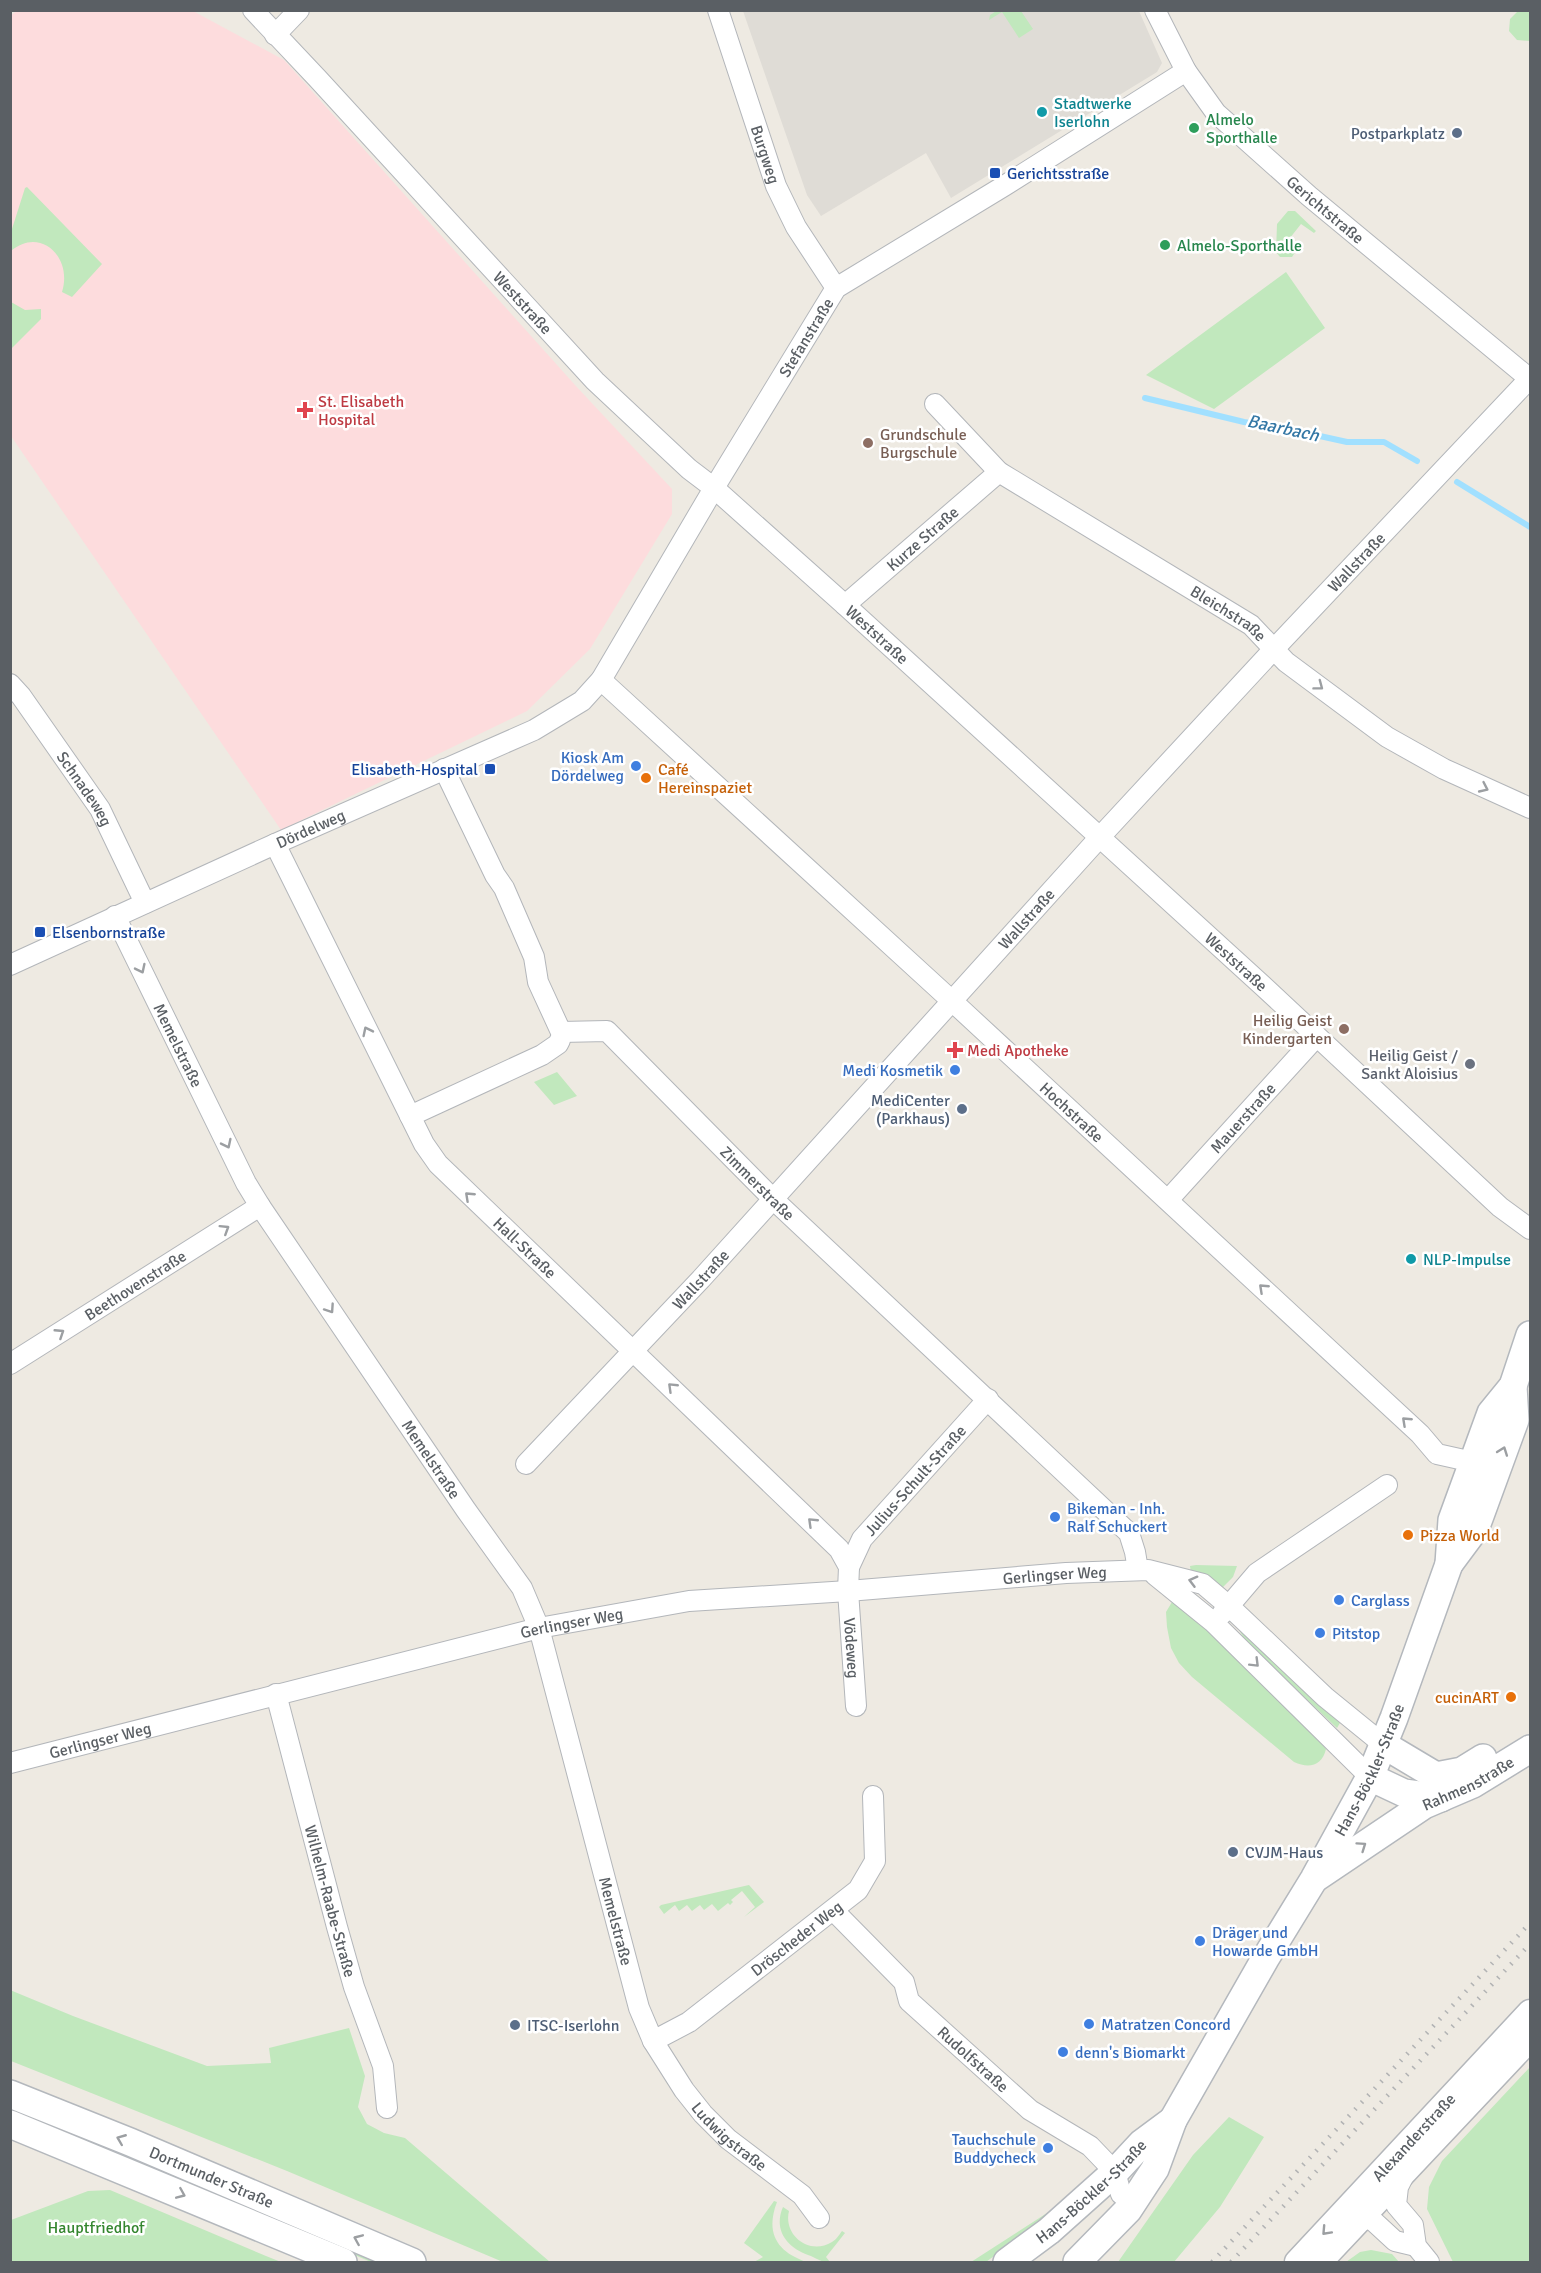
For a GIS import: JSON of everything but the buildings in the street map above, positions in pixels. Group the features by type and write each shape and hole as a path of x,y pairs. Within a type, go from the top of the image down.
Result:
{"main road":[{"name":"Hans-Böckler-Straße","path":"1077,2262 1109,2231 1140,2193 1155,2169 1173,2120 1265,1959 1314,1879 1370,1777 1384,1745 1463,1524 1473,1462 1491,1413 1513,1386 1530,1335"},
{"name":"Hans-Böckler-Straße","path":"1463,1524 1492,1482 1522,1421 1513,1386"},
{"name":"Rahmenstraße","path":"1384,1745 1436,1776 1462,1771 1530,1730"},
{"name":"Rahmenstraße","path":"1370,1777 1404,1793 1441,1798 1473,1784 1530,1749"},
{"path":"1314,1879 1402,1818 1424,1804 1441,1798"},
{"name":"Dortmunder Straße","path":"10,2094 130,2142 412,2262"},
{"name":"Hans-Böckler-Straße","path":"1057,2262 1095,2226 1142,2143 1173,2120"},
{"name":"Dortmunder Straße","path":"10,2124 343,2262"},
{"name":"Hans-Böckler-Straße","path":"1007,2262 1118,2183"},
{"path":"1032,2262 1057,2244 1118,2183"}],"street":[{"name":"Weststraße","path":"253,10 595,381 689,469 714,488 845,605 1500,1207 1530,1229"},
{"path":"275,34 299,10"},
{"name":"Burgweg","path":"718,10 776,186 796,227 836,288"},
{"name":"Gerichtstraße","path":"1155,10 1186,71 1216,113 1251,145 1530,378"},
{"name":"Stefanstraße","path":"601,680 714,488 836,288 1004,186 1186,71"},
{"name":"Wallstraße","path":"526,1464 774,1200 1099,838 1530,378"},
{"name":"Bleichstraße","path":"935,404 999,472 1251,625 1286,662 1387,737 1444,769 1530,808"},
{"name":"Kurze Straße","path":"845,605 999,472"},
{"name":"Dördelweg","path":"10,964 534,730 582,701 601,680"},
{"name":"Hochstraße","path":"601,680 1168,1200 1420,1434 1437,1454 1473,1462"},
{"name":"Schnadeweg","path":"10,684 21,696 100,809 145,903"},
{"name":"Zimmerstraße","path":"444,769 495,875 504,888 534,957 538,982 561,1032 607,1031 774,1200 1129,1533 1143,1570"},
{"name":"Hall-Straße","path":"275,844 424,1144 438,1164 454,1182 634,1350 839,1549 849,1567"},
{"name":"Memelstraße","path":"115,916 246,1183 466,1510 522,1588 539,1628 639,2008 653,2041"},
{"name":"Mauerstraße","path":"1168,1200 1316,1037"},
{"path":"410,1116 542,1055 560,1040"},
{"name":"Beethovenstraße","path":"10,1364 260,1206"},
{"name":"Julius-Schult-Straße","path":"849,1567 861,1539 988,1399"},
{"path":"1473,1462 1492,1482"},
{"path":"1213,1622 1230,1606 1257,1573 1387,1485"},
{"path":"848,1591 849,1567"},
{"path":"1143,1570 1213,1622 1370,1777"},
{"name":"Gerlingser Weg","path":"10,1763 539,1628 688,1601 848,1591 1066,1573 1143,1570 1203,1584 1230,1606 1324,1697 1384,1745"},
{"name":"Vödeweg","path":"848,1591 856,1706"},
{"name":"Wilhelm-Raabe-Straße","path":"276,1694 354,1987 383,2067 387,2108"},
{"name":"Dröscheder Weg","path":"653,2041 689,2022 858,1890 875,1862 873,1796"},
{"name":"Rudolfstraße","path":"834,1911 904,1982 909,2001 1030,2110 1090,2146 1118,2183"},
{"name":"Alexanderstraße","path":"1372,2207 1530,2012"},
{"name":"Alexanderstraße","path":"1297,2262 1372,2207 1530,2026"},
{"name":"Alexanderstraße","path":"1320,2262 1530,2039"},
{"name":"Ludwigstraße","path":"653,2041 703,2115 728,2139 802,2195 819,2218"},
{"path":"1372,2207 1395,2241 1416,2246"},
{"path":"1372,2207 1413,2225 1416,2246 1429,2262"}],"shaded area":[{"name":"St. Elisabeth Hospital","path":"18,10 193,11 284,60 575,385 672,489 672,514 590,649 527,711 281,830 11,436 10,16"},
{"name":"Stadtwerke Iserlohn","path":"743,11 1139,11 1162,63 1157,72 951,198 926,153 821,216 807,195"}],"green space":[{"path":"998,10 1021,11 1033,29 1019,38 1002,12 989,20 990,15"},
{"path":"1518,11 1530,11 1530,41 1517,40 1509,31 1510,19"},
{"path":"27,187 102,264 72,297 62,292 63,267 52,249 33,242 22,244 11,251 11,232"},
{"path":"1288,211 1295,211 1316,231 1314,233 1301,224 1286,243 1296,251 1292,257 1280,257 1276,252 1277,224"},
{"path":"1286,272 1325,328 1214,409 1146,375"},
{"path":"11,302 25,310 41,309 41,319 11,349"},
{"path":"557,1072 577,1096 554,1105 534,1082"},
{"path":"1190,1566 1237,1566 1233,1577 1222,1588 1191,1573"},
{"path":"1172,1602 1194,1618 1318,1739 1326,1749 1318,1762 1305,1765 1294,1762 1192,1677 1179,1663 1171,1648 1167,1627 1166,1612"},
{"path":"1240,1626 1340,1723 1337,1728 1246,1642 1238,1628"},
{"path":"749,1885 764,1902 744,1917 755,1907 742,1891 731,1900 733,1902 730,1905 728,1903 718,1911 712,1904 704,1910 700,1905 692,1911 687,1905 679,1911 675,1905 664,1914 659,1907"},
{"path":"10,1990 207,2066 271,2063 269,2048 349,2028 365,2076 358,2107 367,2124 384,2133 405,2138 550,2262 503,2262 287,2171 11,2061"},
{"path":"1530,2067 1530,2262 1453,2262 1427,2209 1429,2187 1442,2161"},
{"path":"10,2104 386,2262 371,2262 11,2111"},
{"path":"1229,2117 1264,2137 1220,2207 1174,2262 1118,2262 1193,2155"},
{"name":"Hauptfriedhof","path":"110,2190 281,2262 11,2262 11,2220 88,2191"},
{"path":"774,2201 777,2202 772,2223 776,2240 788,2253 807,2262 754,2262 763,2257 744,2243"},
{"path":"1061,2206 986,2262 971,2262 1047,2213"},
{"path":"783,2207 789,2211 788,2220 794,2235 807,2245 823,2246 833,2241 842,2231 845,2233 826,2257 830,2262 821,2261 800,2252 788,2242 780,2223"},
{"path":"1371,2250 1392,2254 1399,2262 1346,2262 1360,2252"}],"waterway":[{"name":"Baarbach","path":"1145,398 1244,422 1347,442 1384,442 1417,461"},
{"name":"Baarbach","path":"1457,482 1530,527"}],"railway":[{"path":"1212,2262 1530,1923"},
{"path":"1231,2262 1530,1944"}],"place":[{"name":"Stadtwerke Iserlohn","path":"1042,112"},
{"name":"Almelo Sporthalle","path":"1194,128"},
{"name":"Postparkplatz","path":"1457,133"},
{"name":"Gerichtsstraße","path":"995,173"},
{"name":"Almelo-Sporthalle","path":"1165,245"},
{"name":"St. Elisabeth Hospital","path":"305,410"},
{"name":"Grundschule Burgschule","path":"868,443"},
{"name":"Kiosk Am Dördelweg","path":"636,766"},
{"name":"Elisabeth-Hospital","path":"490,769"},
{"name":"Café Hereinspaziet","path":"646,778"},
{"name":"Elsenbornstraße","path":"40,932"},
{"name":"Heilig Geist Kindergarten","path":"1344,1029"},
{"name":"Medi Apotheke","path":"955,1050"},
{"name":"Heilig Geist / Sankt Aloisius","path":"1470,1064"},
{"name":"Medi Kosmetik","path":"955,1070"},
{"name":"MediCenter (Parkhaus)","path":"962,1109"},
{"name":"NLP-Impulse","path":"1411,1259"},
{"name":"Bikeman - Inh. Ralf Schuckert","path":"1055,1517"},
{"name":"Pizza World","path":"1408,1535"},
{"name":"Carglass","path":"1339,1600"},
{"name":"Pitstop","path":"1320,1633"},
{"name":"cucinART","path":"1511,1697"},
{"name":"CVJM-Haus","path":"1233,1852"},
{"name":"Dräger und Howarde GmbH","path":"1200,1941"},
{"name":"Matratzen Concord","path":"1089,2024"},
{"name":"ITSC-Iserlohn","path":"515,2025"},
{"name":"denn's Biomarkt","path":"1063,2052"},
{"name":"Tauchschule Buddycheck","path":"1048,2148"}]}
